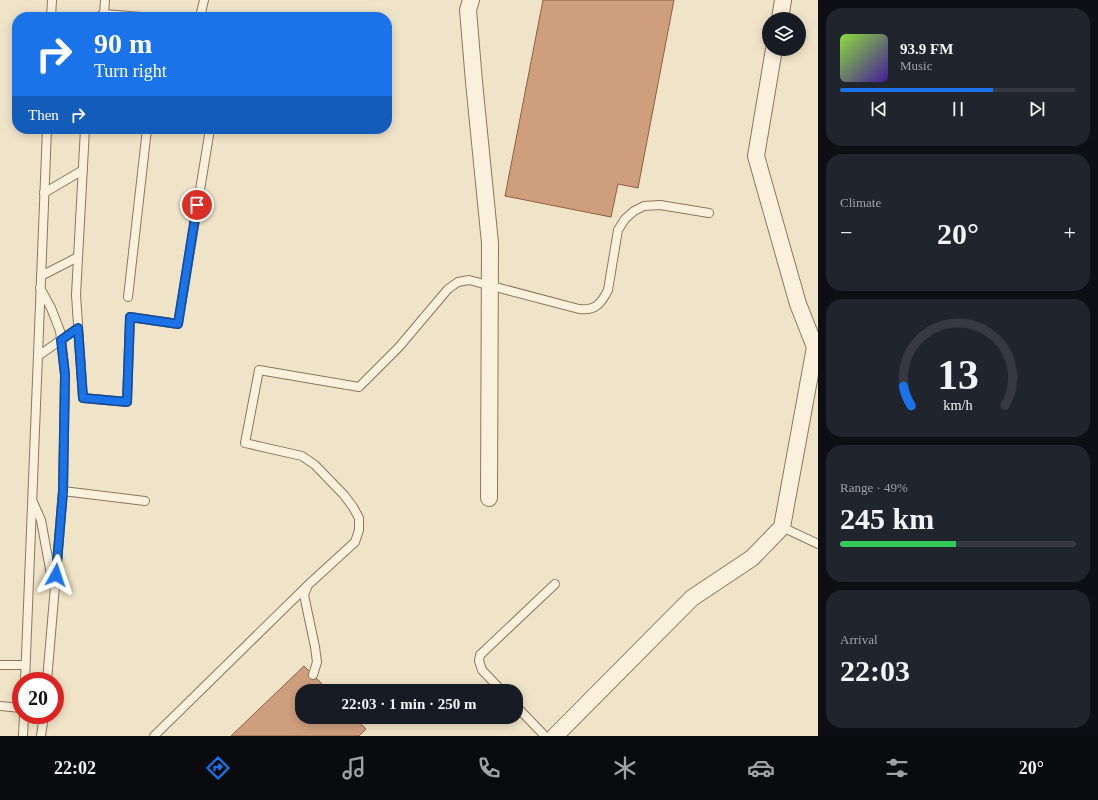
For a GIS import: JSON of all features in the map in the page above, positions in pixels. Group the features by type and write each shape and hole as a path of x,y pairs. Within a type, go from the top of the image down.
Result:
{"street":[{"path":"470,0 468,10 490,243 489,498"},
{"path":"781,12 783,0"},
{"path":"555,736 692,598 752,558 782,527 816,346 798,304 756,156 773,56"}],"lane":[{"path":"51,12 52,0"},
{"path":"102,12 105,0"},
{"path":"201,12 204,0"},
{"path":"25,672 47,134"},
{"path":"85,134 76,295 83,398 127,402 130,317 178,324 209,134"},
{"path":"128,297 146,134"},
{"path":"44,193 83,170"},
{"path":"154,736 308,585 355,542 359,530 359,518 353,507 344,495 315,465 302,456 245,444 259,370 359,387 400,347 448,289 458,282 468,280 579,309 588,310 597,306 604,299 608,290 618,230 625,219 634,211 644,206 660,205 709,213"},
{"path":"41,276 78,257"},
{"path":"40,288 51,308 60,331 65,375 63,491 48,672"},
{"path":"38,356 78,328"},
{"path":"63,491 144,501"},
{"path":"32,498 41,520 52,578 53,603"},
{"path":"782,527 818,544"},
{"path":"495,684 482,670 479,661 480,655 555,584"},
{"path":"308,585 304,595 317,662 313,675"},
{"path":"0,665 25,665"},
{"path":"0,706 12,707"},
{"path":"523,713 545,736"},
{"path":"23,736 24,724"},
{"path":"41,736 43,724"}],"building":[{"path":"543,0 674,0 638,188 618,184 611,217 505,196"},
{"path":"304,666 322,684 295,684 295,724 361,724 366,729 359,736 231,736"}],"route":[{"path":"56,575 63,491 65,375 61,340 78,328 83,398 127,402 130,317 178,324 197,205"}]}
